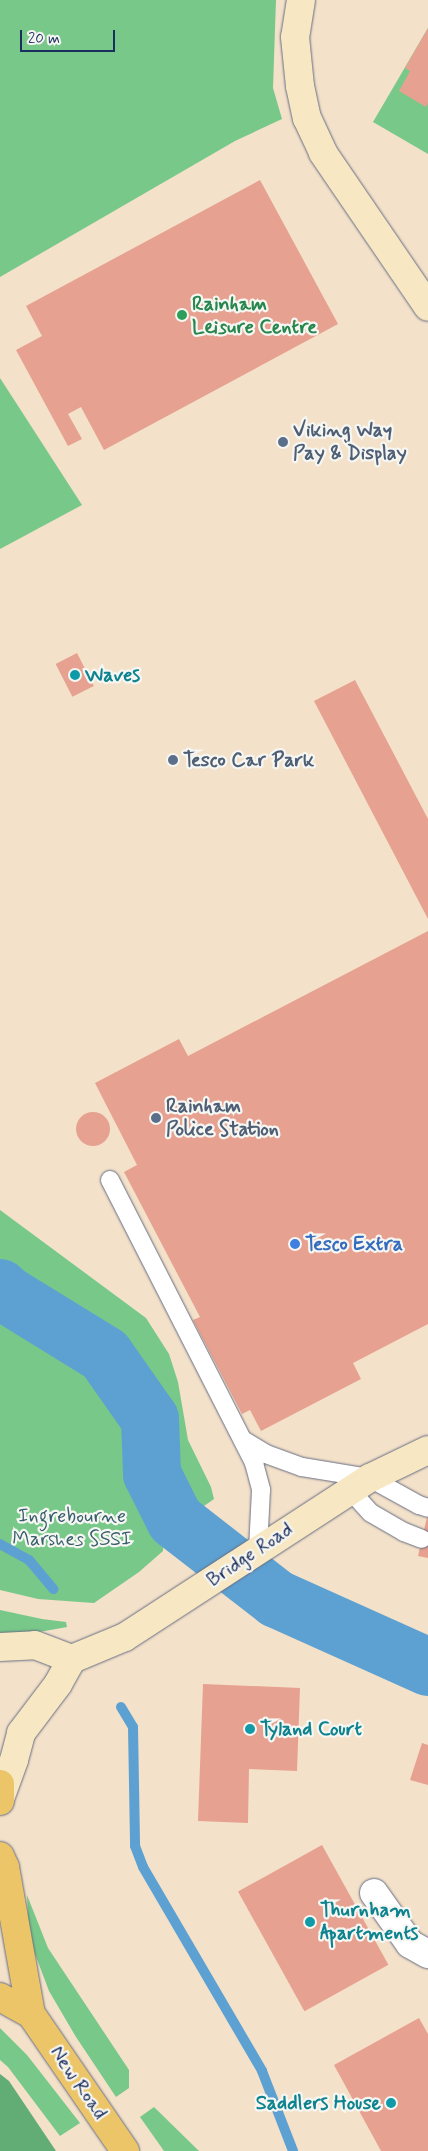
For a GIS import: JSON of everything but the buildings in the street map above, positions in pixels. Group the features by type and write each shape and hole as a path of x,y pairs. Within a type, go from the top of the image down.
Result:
{"main road":[{"path":"301,0 295,36 300,86 307,118 323,153 428,307"},
{"name":"Bridge Road","path":"72,1659 125,1637 360,1484 428,1450"},
{"path":"0,1647 35,1645 72,1659 58,1684 20,1733 14,1760 0,1794"},
{"name":"New Road","path":"0,1856 5,1867 31,2014 125,2151"},
{"name":"New Road","path":"0,1996 31,2014"}],"street":[{"path":"374,1893 410,1944 428,1954"}],"lane":[{"path":"110,1180 244,1440 254,1464 261,1490 258,1549"},
{"path":"244,1440 266,1454 428,1508"},
{"path":"360,1484 371,1513 404,1532 422,1539"}],"green space":[{"path":"0,0 276,0 273,88 282,119 235,141 0,277"},
{"path":"428,28 428,154 373,122"},
{"path":"0,378 82,505 0,549"},
{"name":"Ingrebourne Marshes SSSI","path":"0,1210 146,1318 169,1354 178,1382 188,1440 211,1487 214,1499 164,1534 163,1551 139,1572 94,1603 38,1599 0,1590"},
{"path":"0,1610 66,1622 67,1627 28,1634 0,1633"},
{"path":"27,1895 48,1948 129,2070 129,2088 116,2097 76,2037 49,1991 29,1938"},
{"path":"0,2028 27,2055 80,2123 60,2136 8,2067 0,2060"},
{"path":"0,2074 9,2081 56,2151 0,2151"},
{"path":"154,2107 199,2151 164,2151 140,2117"}],"waterway":[{"path":"0,1288 6,1294 105,1355 150,1419 152,1474 175,1520 277,1599 428,1667"},
{"path":"0,1544 29,1560 53,1589"},
{"path":"121,1707 133,1727 135,1846 143,1867 262,2071 293,2151"}],"place":[{"name":"Rainham Leisure Centre","path":"182,315"},
{"name":"Viking Way Pay & Display","path":"283,442"},
{"name":"Waves","path":"75,675"},
{"name":"Tesco Car Park","path":"173,760"},
{"name":"Rainham Police Station","path":"156,1118"},
{"name":"Tesco Extra","path":"295,1244"},
{"name":"Tyland Court","path":"250,1729"},
{"name":"Thurnham Apartments","path":"310,1922"},
{"name":"Saddlers House","path":"391,2103"}]}
